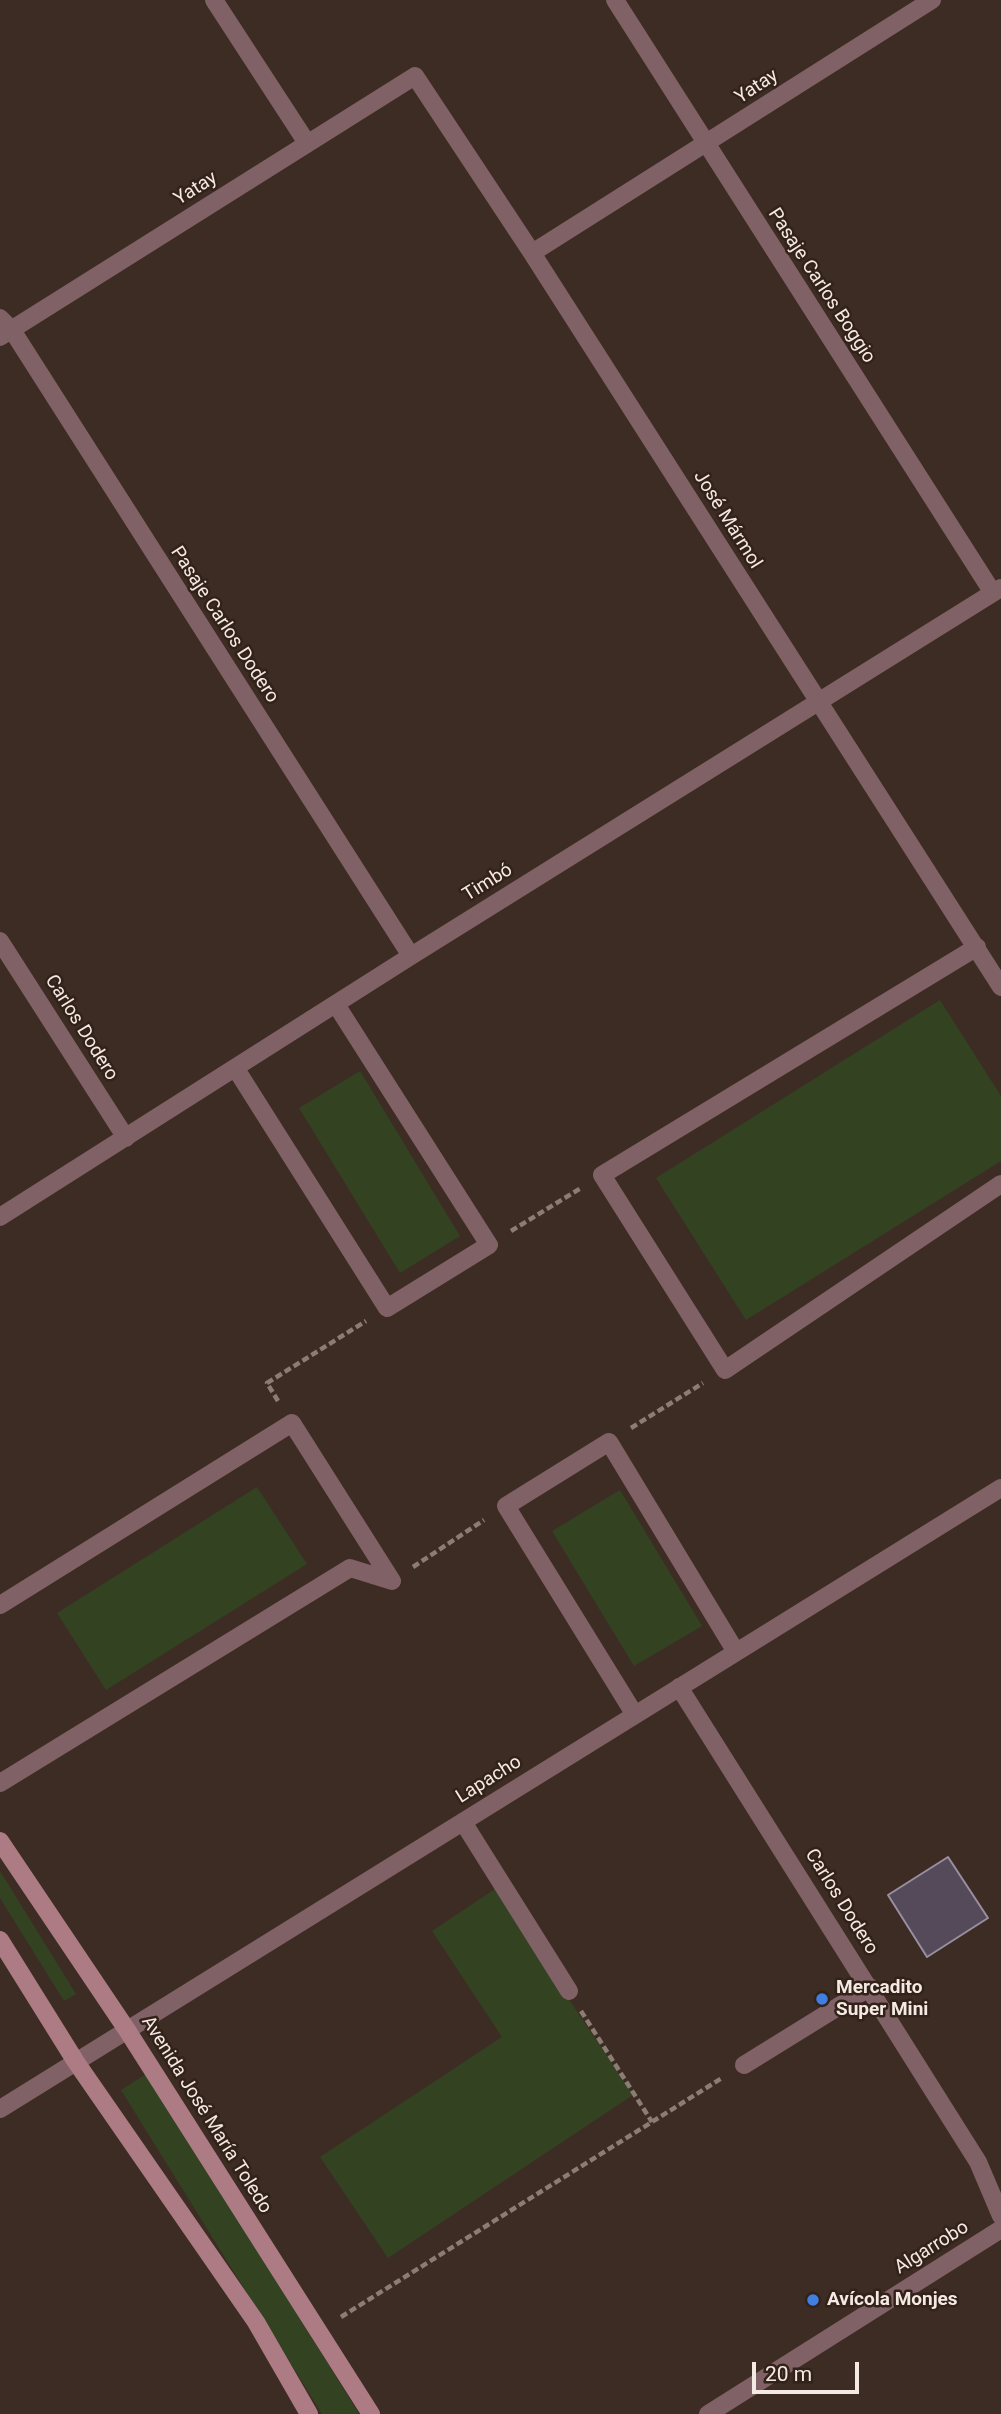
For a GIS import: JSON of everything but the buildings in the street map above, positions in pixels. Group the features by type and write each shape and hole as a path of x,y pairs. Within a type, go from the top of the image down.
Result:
{"main road":[{"name":"Avenida José María Toledo","path":"0,1841 127,2030 371,2414"},
{"path":"0,1940 76,2062 256,2322 309,2414"}],"street":[{"path":"214,0 307,143"},
{"name":"Pasaje Carlos Boggio","path":"615,0 705,145 997,591"},
{"name":"Yatay","path":"532,253 932,0"},
{"name":"Yatay","path":"4,329 415,76"},
{"name":"José Mármol","path":"415,76 532,253 1001,987"},
{"name":"Pasaje Carlos Dodero","path":"4,329 411,956"},
{"name":"Timbó","path":"0,1217 337,1006 411,956 997,591"},
{"name":"Carlos Dodero","path":"0,941 126,1139"},
{"path":"977,947 603,1175 725,1370 1001,1184"},
{"path":"236,1069 387,1308 489,1245 337,1006"},
{"path":"0,1605 292,1423 392,1581"},
{"path":"635,1715 506,1506 609,1442 736,1652"},
{"name":"Lapacho","path":"0,2109 1001,1488"},
{"path":"0,1783 350,1568 392,1581"},
{"name":"Carlos Dodero","path":"679,1687 978,2162 1001,2216"},
{"path":"463,1822 569,1991"},
{"path":"744,2065 870,1987"},
{"name":"Algarrobo","path":"708,2414 1001,2229"}],"path":[{"path":"489,1245 603,1175"},
{"path":"292,1423 267,1383 387,1308"},
{"path":"609,1442 725,1370"},
{"path":"392,1581 506,1506"},
{"path":"569,1991 652,2122"},
{"path":"318,2331 744,2065"}],"green space":[{"path":"940,1000 1001,1096 1001,1161 746,1320 656,1178"},
{"path":"360,1071 460,1236 400,1273 299,1108"},
{"path":"257,1487 307,1564 106,1690 57,1613"},
{"path":"620,1490 702,1626 634,1666 552,1531"},
{"path":"0,1871 76,1994 64,2001 0,1898"},
{"path":"495,1889 633,2095 388,2258 320,2157 502,2037 432,1931"},
{"path":"148,2073 359,2414 322,2414 121,2090"}],"place":[{"name":"Mercadito Super Mini","path":"822,1999"},
{"name":"Avícola Monjes","path":"813,2300"}]}
